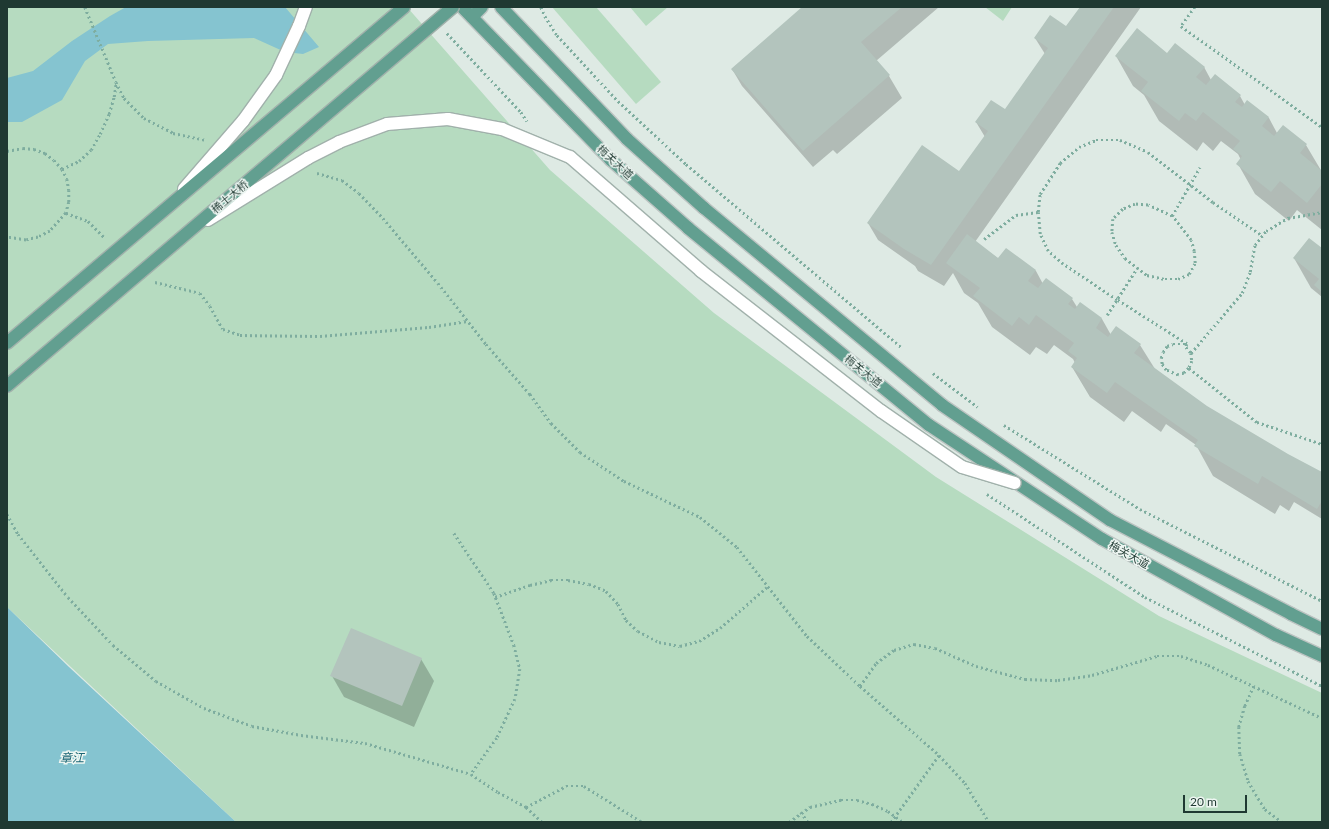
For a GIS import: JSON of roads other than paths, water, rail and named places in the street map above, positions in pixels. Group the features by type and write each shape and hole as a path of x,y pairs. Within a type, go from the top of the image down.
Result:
{"main road":[{"path":"7,343 404,7"},
{"name":"稀土大桥","path":"7,386 453,7"},
{"name":"梅关大道","path":"462,7 611,160 688,228 929,425 1014,484 1102,539 1276,635 1322,656"},
{"path":"472,17 482,7"},
{"name":"梅关大道","path":"501,7 627,138 692,198 942,405 1110,520 1322,629"}],"street":[{"path":"168,207 243,121 276,76 306,7"},
{"path":"187,233 308,158 339,142 387,124 448,119 502,129 570,157 701,271 790,342 881,411 962,467 1014,484"}],"water":[{"path":"126,7 285,7 319,47 303,54 285,52 254,38 148,41 108,44 85,61 62,100 22,122 7,122 7,78 33,71 72,41"},
{"name":"章江","path":"7,607 69,667 236,822 7,822"}]}
